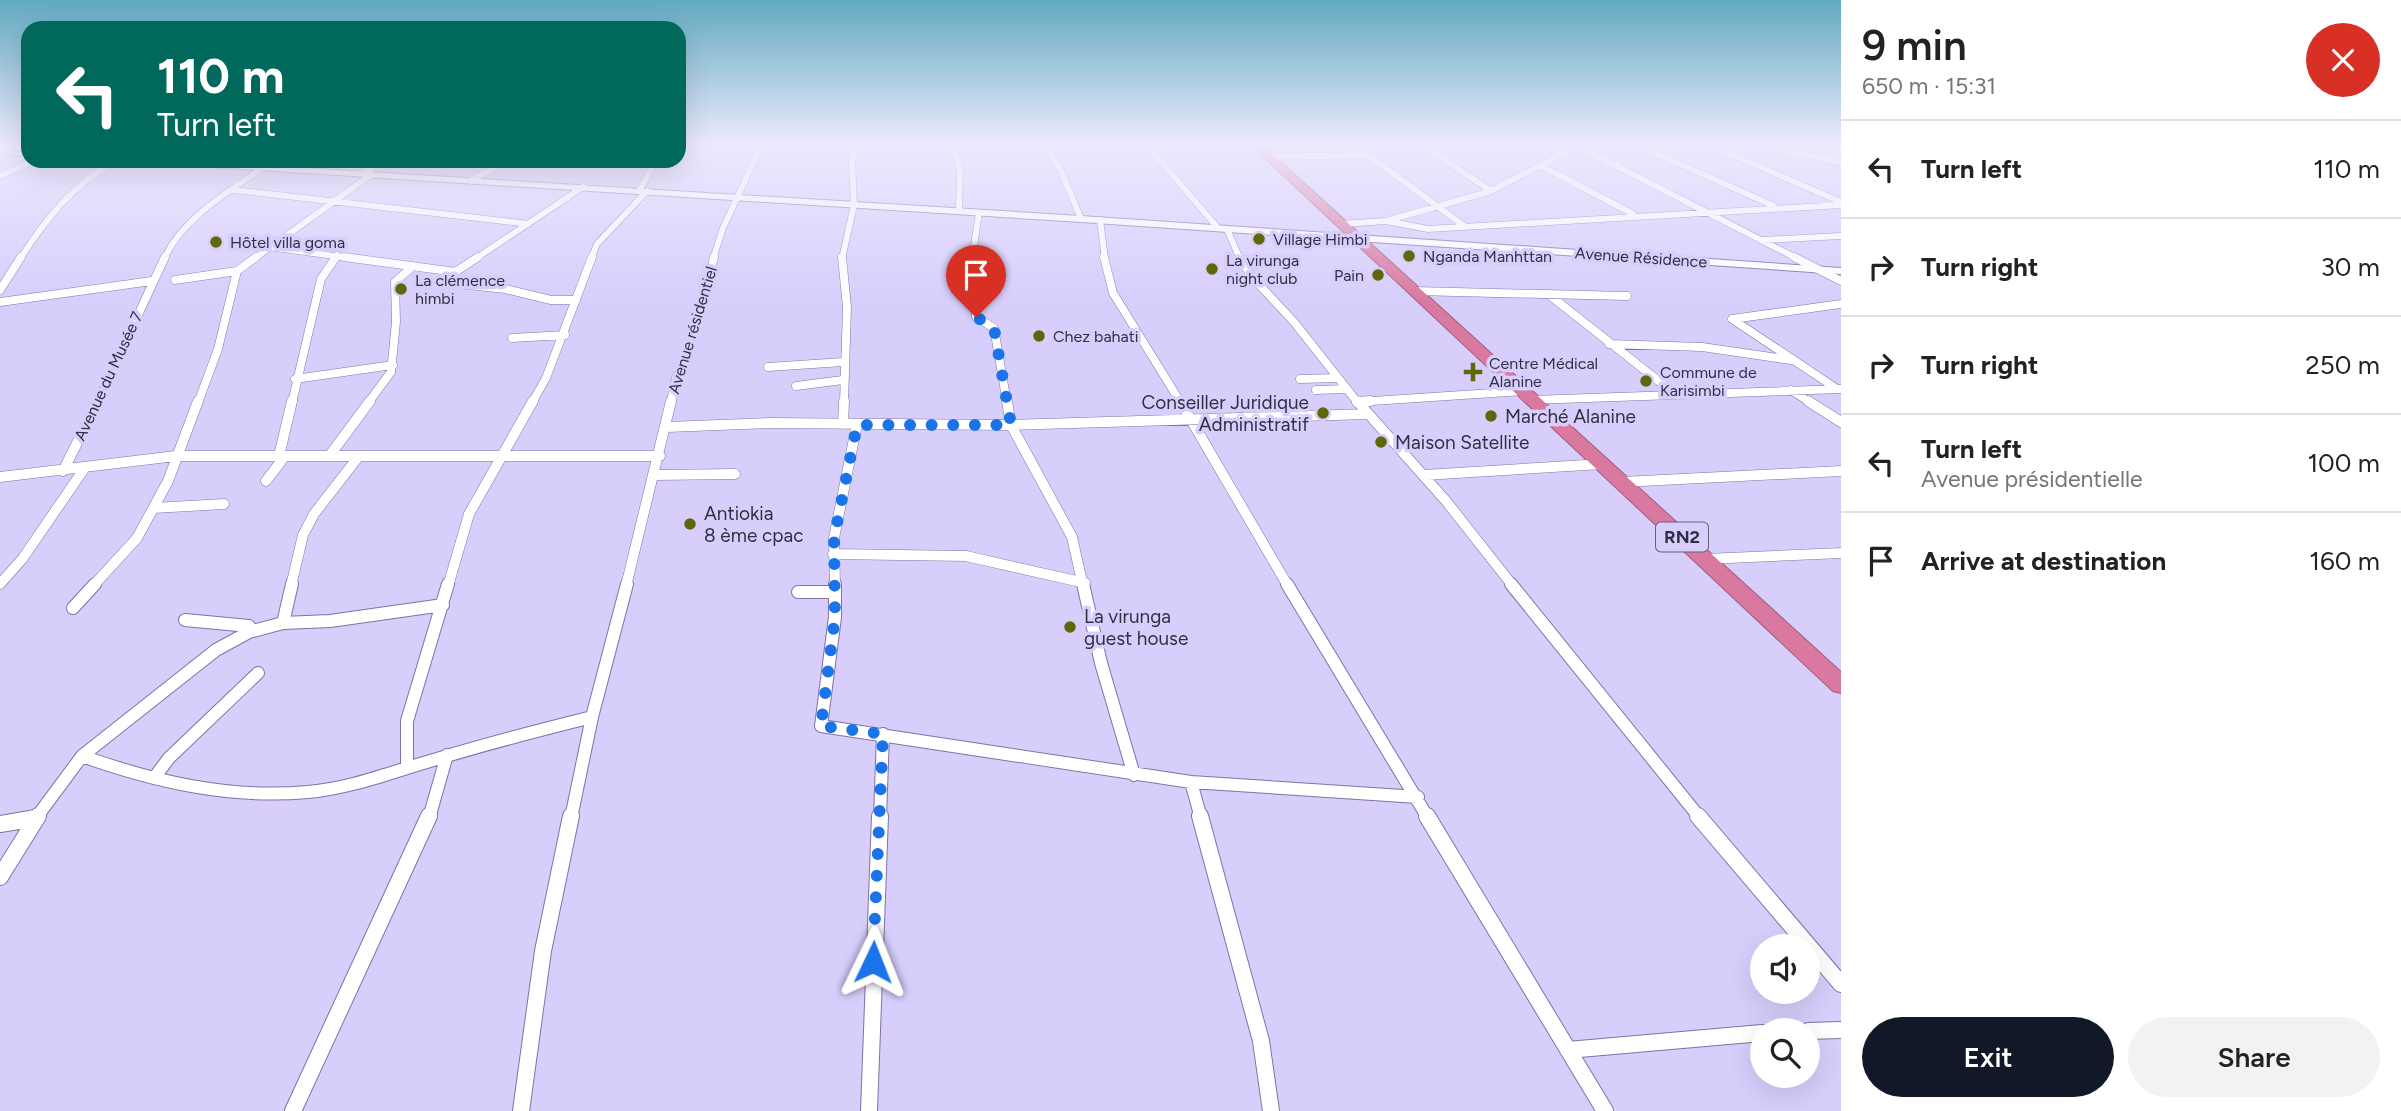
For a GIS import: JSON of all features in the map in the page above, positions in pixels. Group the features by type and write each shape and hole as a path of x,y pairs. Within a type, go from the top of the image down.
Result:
{"highway":[{"name":"RN2","path":"1312,196 1841,685"}],"street":[{"path":"0,290 52,216 71,196"},
{"name":"Avenue du Musée 7","path":"63,471 118,361 152,281 183,229 226,196"},
{"path":"285,196 529,224"},
{"path":"175,280 237,271 337,196"},
{"path":"570,196 440,282 505,289 551,300 576,300"},
{"path":"407,767 407,721 469,514 546,378 565,335 597,244 639,196"},
{"name":"Avenue Résidence","path":"721,196 1841,271"},
{"path":"843,424 843,362 847,307 842,256 855,205 854,196"},
{"path":"959,196 959,211"},
{"path":"1072,196 1081,219"},
{"path":"1193,196 1222,228 1253,278 1294,322 1367,414 1424,475 1644,752 1841,984"},
{"path":"1420,196 1464,226"},
{"path":"1386,222 1472,196"},
{"path":"1598,196 1636,216"},
{"path":"1674,196 1841,281"},
{"path":"1750,196 1777,208"},
{"path":"1825,196 1841,203"},
{"name":"Avenue résidentiel","path":"520,1111 537,981 592,717 660,456 675,381 702,308 720,238 740,197"},
{"path":"1341,224 1386,222 1428,229 1841,203"},
{"path":"979,213 971,262 976,317 994,328 1011,425 1072,537 1085,583 1101,663 1134,775"},
{"path":"1100,220 1104,256 1113,293 1605,1111"},
{"path":"1760,240 1841,236"},
{"path":"268,247 456,272"},
{"path":"266,481 282,456 295,379 321,279 337,255"},
{"path":"330,455 393,365 395,282 412,266"},
{"path":"73,608 137,538 168,481 218,349 237,271"},
{"path":"0,275 10,274"},
{"name":"Avenue du Musée 7","path":"0,302 152,281"},
{"path":"1415,291 1627,296"},
{"path":"1548,294 1674,393"},
{"path":"1839,389 1732,318 1841,304"},
{"path":"512,338 565,335"},
{"path":"1609,344 1702,347 1794,361"},
{"path":"768,367 843,362"},
{"path":"295,379 393,365"},
{"path":"1300,379 1338,378"},
{"path":"796,386 844,380"},
{"path":"1316,390 1346,389"},
{"path":"1357,402 1527,395 1839,389"},
{"path":"1791,390 1841,422"},
{"path":"667,427 1011,425 1367,414"},
{"path":"857,425 841,495 833,554 833,641 821,726 1191,782 1418,797"},
{"path":"0,477 176,456 660,456"},
{"path":"282,624 303,535 314,514 359,456"},
{"path":"1424,475 1602,464"},
{"path":"0,584 23,558 84,468"},
{"path":"1622,482 1841,471"},
{"path":"654,475 735,474"},
{"path":"153,508 223,504"},
{"path":"1705,559 1841,553"},
{"path":"833,554 966,556 1085,583"},
{"path":"798,592 834,592"},
{"path":"0,877 36,818 82,756 216,650 249,632 282,624 330,621 443,605"},
{"path":"185,620 231,622 249,626 249,632"},
{"path":"154,778 169,758 258,673"},
{"path":"82,756 200,789 297,791 340,788 447,755 592,717"},
{"path":"869,1111 883,734"},
{"path":"293,1111 433,808 447,755"},
{"path":"1191,782 1261,1041 1271,1111"},
{"path":"0,824 36,818"},
{"path":"1820,1031 1841,1030"},
{"path":"1569,1050 1750,1034"}],"place":[{"name":"Village Himbi","path":"1259,239"},
{"name":"Hôtel villa goma","path":"216,242"},
{"name":"Nganda Manhttan","path":"1409,256"},
{"name":"La virunga night club","path":"1212,269"},
{"name":"Pain","path":"1378,275"},
{"name":"La clémence himbi","path":"401,289"},
{"name":"Chez bahati","path":"1039,336"},
{"name":"Centre Médical Alanine","path":"1473,372"},
{"name":"Commune de Karisimbi","path":"1646,381"},
{"name":"Conseiller Juridique Administratif","path":"1323,413"},
{"name":"Marché Alanine","path":"1491,416"},
{"name":"Maison Satellite","path":"1381,442"},
{"name":"Antiokia 8 ème cpac","path":"690,524"},
{"name":"La virunga guest house","path":"1070,627"}],"route":[{"path":"873,962 883,734 821,726 835,617 833,554 837,517 857,425 1011,425 994,328 976,317"}]}
